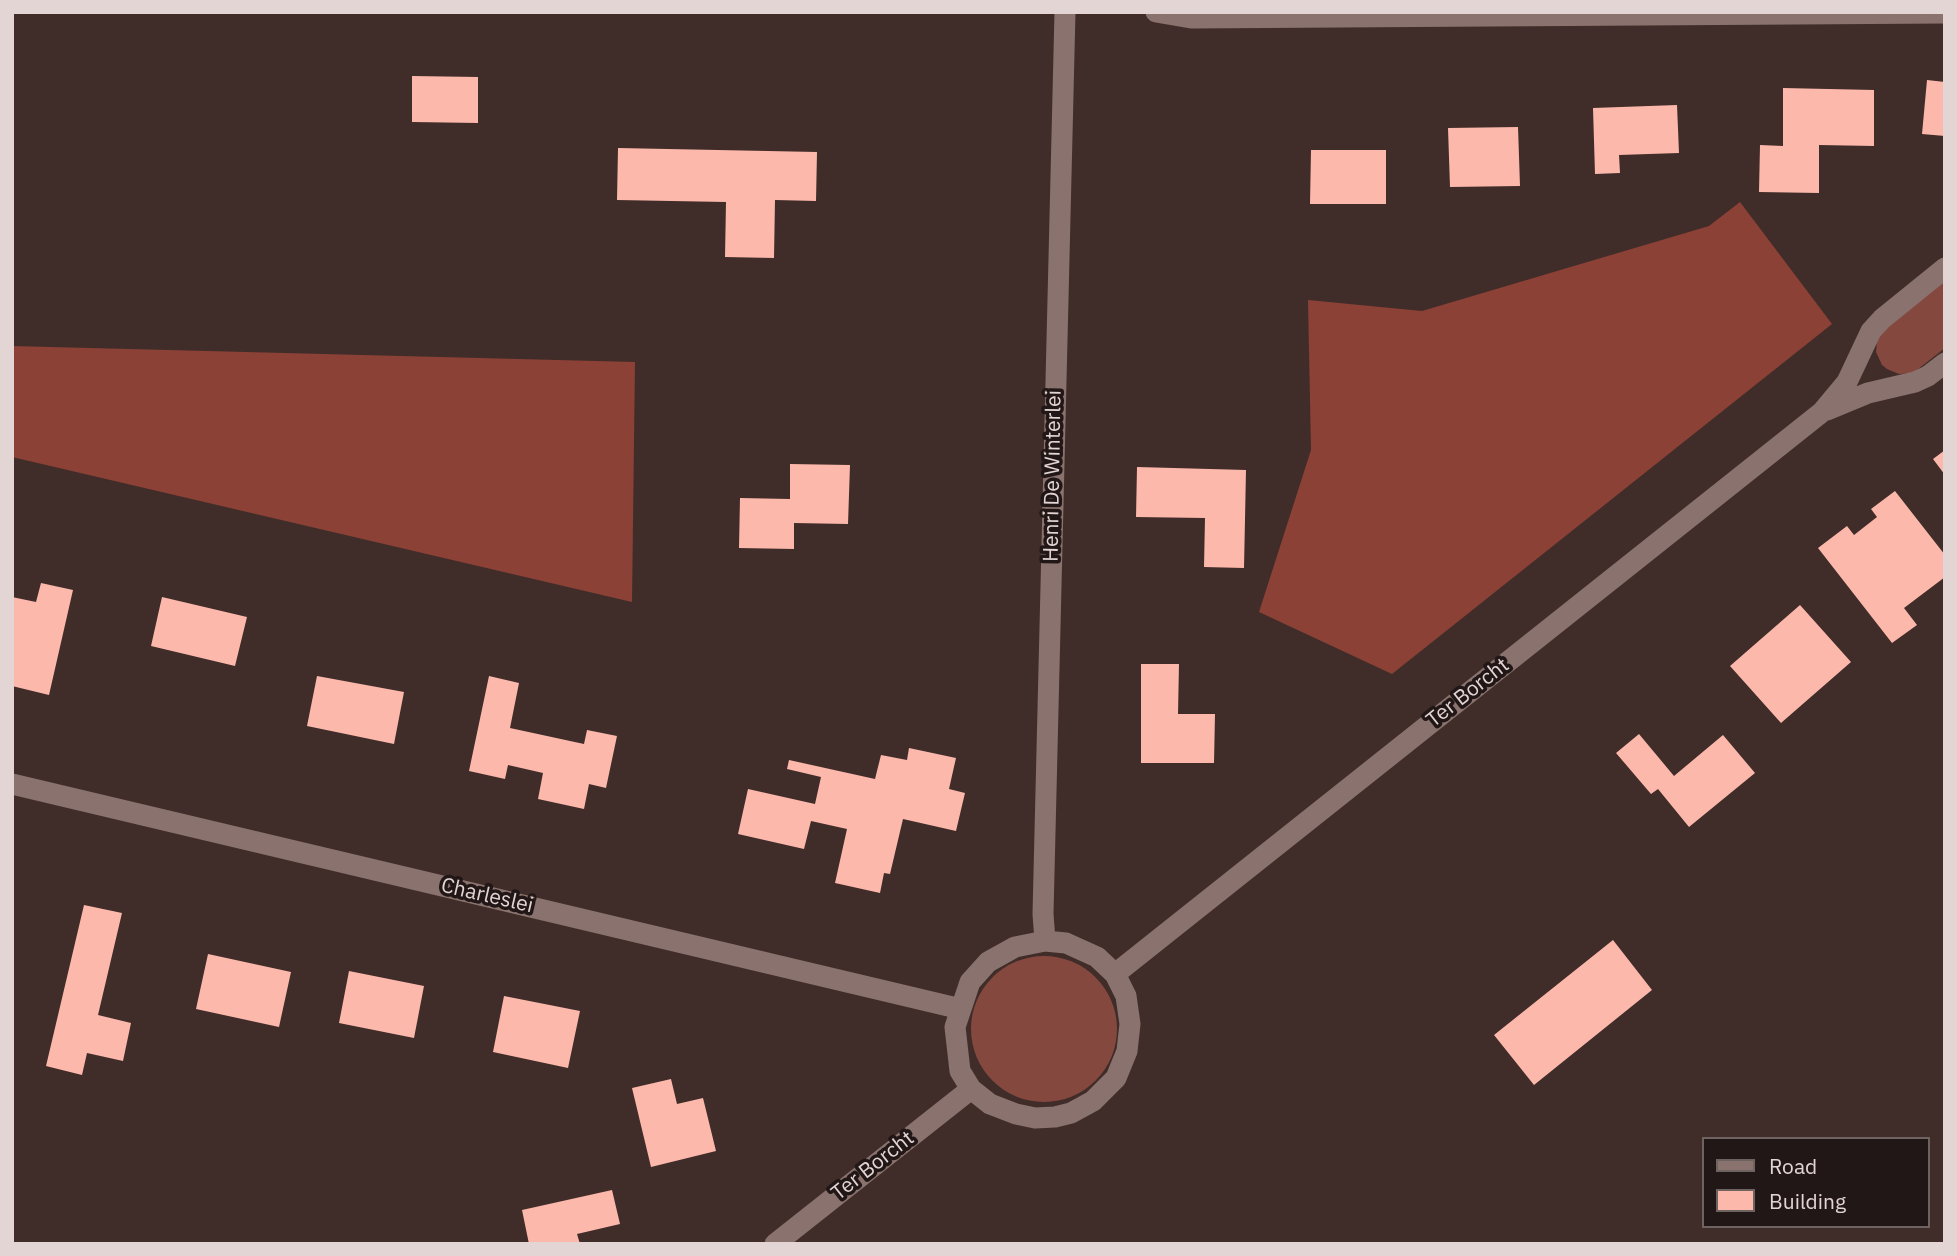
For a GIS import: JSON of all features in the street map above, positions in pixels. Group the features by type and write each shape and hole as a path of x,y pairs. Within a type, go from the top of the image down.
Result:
{"street":[{"name":"Henri De Winterlei","path":"1045,941 1043,914 1065,12"},
{"path":"1156,12 1191,18 1945,13"},
{"name":"Ter Borcht","path":"1115,974 1822,412 1847,382 1871,331 1945,268"},
{"name":"Ter Borcht","path":"1822,412 1868,393 1915,382 1945,363"},
{"name":"Charleslei","path":"12,784 961,1009"},
{"path":"1045,941 1066,943 1097,957 1115,974 1126,996 1129,1024 1127,1051 1116,1078 1093,1101 1070,1113 1035,1118 990,1104 971,1089 960,1071 955,1027 970,982 988,962 1014,947 1045,941"},
{"name":"Ter Borcht","path":"775,1244 971,1089"}],"shaded area":[{"path":"1740,202 1832,324 1392,674 1259,612 1311,450 1308,300 1422,311 1709,226"},
{"path":"1945,281 1945,348 1913,373 1899,374 1887,369 1876,352 1877,341 1882,332"},
{"path":"12,346 635,362 632,602 12,457"},
{"path":"1044,956 1072,962 1096,977 1111,1001 1117,1029 1111,1057 1096,1081 1072,1096 1044,1102 1016,1096 992,1081 977,1057 971,1029 977,1001 992,977 1016,962"}],"building":[{"path":"412,76 478,77 478,123 412,122"},
{"path":"1927,80 1945,82 1945,136 1922,134"},
{"path":"1783,88 1874,90 1874,146 1819,145 1819,193 1759,192 1760,145 1783,146"},
{"path":"1677,105 1679,153 1619,155 1620,173 1595,174 1593,108"},
{"path":"1518,127 1520,186 1450,187 1448,128"},
{"path":"618,148 817,152 816,201 775,200 774,258 725,257 726,202 617,200"},
{"path":"1311,150 1386,150 1386,204 1310,204"},
{"path":"1945,450 1945,475 1933,459"},
{"path":"790,464 850,465 848,524 794,523 794,549 739,548 740,498 790,499"},
{"path":"1137,467 1246,470 1244,568 1204,567 1205,518 1136,517"},
{"path":"1895,491 1945,555 1945,577 1904,608 1917,625 1892,643 1818,548 1847,526 1854,535 1877,517 1871,509"},
{"path":"41,583 73,590 49,695 12,686 12,597 36,602"},
{"path":"162,597 247,617 235,666 151,646"},
{"path":"1800,605 1851,662 1781,723 1730,666"},
{"path":"1141,664 1179,664 1178,714 1215,714 1214,763 1141,763"},
{"path":"317,676 404,692 394,744 307,726"},
{"path":"489,676 519,683 510,728 584,744 587,730 617,736 606,788 589,784 584,809 538,799 543,773 508,765 505,779 469,771"},
{"path":"1639,734 1674,776 1723,735 1755,773 1689,827 1658,789 1651,794 1616,753"},
{"path":"909,748 956,758 949,789 965,793 956,831 903,819 890,874 884,873 880,893 835,883 847,829 811,821 804,849 738,834 748,789 815,804 821,777 787,769 789,760 875,779 881,755 907,760"},
{"path":"84,905 122,913 98,1015 131,1023 123,1061 87,1053 82,1075 46,1066"},
{"path":"1613,940 1652,990 1534,1085 1494,1035"},
{"path":"208,954 291,972 279,1027 196,1009"},
{"path":"349,971 424,986 414,1038 339,1023"},
{"path":"504,996 580,1011 568,1068 493,1052"},
{"path":"671,1079 677,1104 703,1098 716,1151 651,1167 632,1088"},
{"path":"612,1190 620,1224 577,1234 580,1244 529,1244 522,1210"}]}
